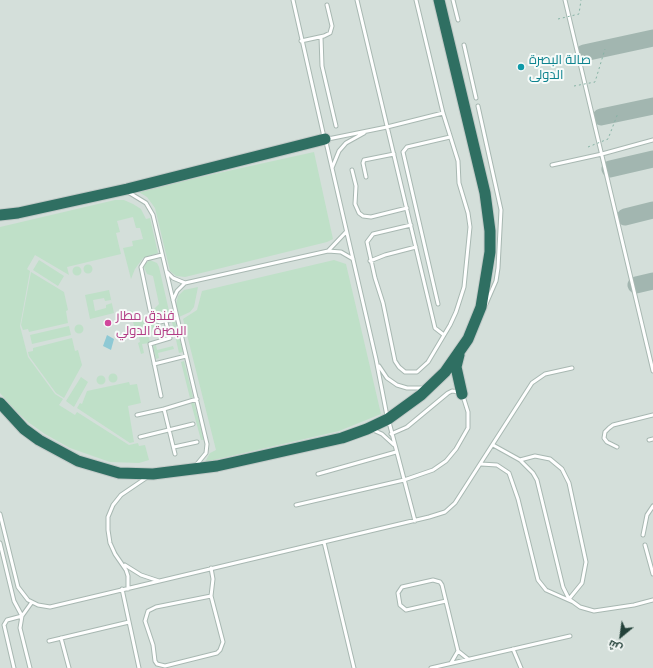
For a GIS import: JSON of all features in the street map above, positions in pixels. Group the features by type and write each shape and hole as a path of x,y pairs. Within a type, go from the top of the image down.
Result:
{"highway":[{"path":"439,0 489,210 490,231 488,271 477,322 463,348 456,367 462,394"},
{"path":"0,215 18,213 119,191 325,139"},
{"path":"0,403 24,429 55,450 78,461 119,472 153,474 183,472 320,443 367,429 387,419 410,404 445,372 463,348"}],"lane":[{"path":"292,0 376,359 387,419 415,521"},
{"path":"357,0 435,328 444,335"},
{"path":"411,225 373,234 367,242 370,261 383,303 394,355 399,367 406,372 417,372 422,368 444,335 456,312 464,287 470,227 468,213 459,183 458,161 443,113 416,0"},
{"path":"453,0 458,20"},
{"path":"565,0 653,371"},
{"path":"302,41 328,35 332,30 327,5"},
{"path":"321,37 322,66 336,126"},
{"path":"464,45 476,98"},
{"path":"477,322 496,281 500,251 501,223 498,191 478,106"},
{"path":"325,139 388,127 443,113"},
{"path":"332,170 337,155 346,143 368,130"},
{"path":"438,304 403,152 407,147 450,137"},
{"path":"552,165 602,154 653,140"},
{"path":"366,177 362,163 364,160 394,154"},
{"path":"352,170 356,186 355,204 359,213 371,217 407,208"},
{"path":"119,191 136,196 149,207 166,270 197,399 208,448 200,463 183,472"},
{"path":"328,251 346,232"},
{"path":"370,261 385,255 416,247"},
{"path":"173,300 177,291 185,283 328,251 341,252 353,259"},
{"path":"162,255 146,259 141,267 152,318 157,321 166,322 177,318"},
{"path":"166,270 173,278 185,283"},
{"path":"161,396 150,344 170,338 166,322"},
{"path":"154,364 186,356"},
{"path":"376,359 380,369 387,378 397,385 418,389 430,386"},
{"path":"0,514 16,582 24,596 32,602 44,606 56,606 211,568 415,521 439,514 450,508 481,464 532,383 545,374 572,368"},
{"path":"296,505 404,480 433,470 446,460 460,444 468,428 469,420 467,405 462,394 452,391 448,393 407,428 392,434"},
{"path":"137,415 197,399"},
{"path":"164,409 175,454"},
{"path":"617,447 607,442 604,438 605,432 609,428 613,425 653,415"},
{"path":"140,437 193,424"},
{"path":"367,429 382,434 394,445"},
{"path":"649,440 653,439"},
{"path":"174,447 197,442"},
{"path":"493,445 520,460 533,473 537,480 563,587 569,599 580,608 594,611 634,605 653,600"},
{"path":"318,474 396,452"},
{"path":"520,460 535,456 550,459 562,469 569,482 586,562 582,583 569,599"},
{"path":"481,464 497,465 509,473 518,499 538,580 546,590 574,603"},
{"path":"128,589 128,576 123,564 115,554 110,543 108,517 113,505 121,495 153,474"},
{"path":"643,535 647,515 653,506"},
{"path":"324,542 354,668"},
{"path":"0,543 14,601 22,616"},
{"path":"645,545 653,574"},
{"path":"123,564 141,575 161,581"},
{"path":"211,568 213,579 211,596 223,642 220,650 217,653 165,666 157,664 155,661 153,645 145,621 148,611 156,607 211,596"},
{"path":"446,601 406,610 400,605 398,593 402,587 437,580 442,585 446,601 458,651 468,660"},
{"path":"122,590 139,668"},
{"path":"25,668 30,667 20,628 22,616 32,602"},
{"path":"14,668 4,625 7,620 22,616"},
{"path":"49,641 129,622"},
{"path":"431,668 570,636"},
{"path":"61,638 70,668"},
{"path":"513,649 521,668"},
{"path":"451,663 458,651"}],"path":[{"path":"558,18 579,14 581,0"},
{"path":"574,86 595,82 605,48"},
{"path":"588,147 608,139 618,113"}],"shaded area":[{"path":"0,0 653,0 653,668 0,668"}],"green space":[{"path":"314,152 333,239 327,242 185,277 176,276 170,271 155,208 147,197 137,191"},
{"path":"115,200 124,200 133,204 141,209 146,219 150,218 158,253 143,258 135,269 131,279 123,248 133,246 132,241 143,239 140,228 136,228 133,217 117,221 120,232 116,233 121,254 67,267 69,275 35,255 27,269 30,271 20,326 28,357 55,394 63,399 59,405 75,415 77,412 129,445 138,443 139,446 145,445 149,460 139,463 110,462 70,448 45,434 28,422 0,393 0,227"},
{"path":"39,260 64,276 58,286 33,270"},
{"path":"150,260 157,263 159,267 169,311 168,315 164,319 159,319 154,314 154,309 159,304 153,276 147,274 144,267"},
{"path":"334,260 346,264 381,414 339,431 205,462 210,453 216,450 183,319 197,310 202,291"},
{"path":"88,264 93,269 88,274 83,269"},
{"path":"77,266 82,271 77,276 72,271"},
{"path":"31,272 64,292 68,310 66,311 68,323 29,332 28,329 23,330 21,325"},
{"path":"198,287 194,307 190,312 179,317 176,305 178,296 184,290"},
{"path":"109,290 112,302 111,300 105,301 104,298 93,300 95,311 106,308 106,305 112,303 114,313 90,319 85,295"},
{"path":"130,310 166,329 167,335 163,336 162,330 148,333 150,343 142,344 144,353 141,354 138,343 140,342 138,332 136,333"},
{"path":"175,321 183,352 179,353 172,322"},
{"path":"79,324 84,329 79,334 74,329"},
{"path":"69,326 71,335 32,344 30,335"},
{"path":"72,338 75,351 78,350 82,365 64,398 56,393 29,356 28,352 33,351 33,348"},
{"path":"156,345 157,350 173,346 174,349 158,353 159,358 156,359 153,346"},
{"path":"184,361 193,397 190,398 181,362"},
{"path":"113,373 118,378 113,383 108,378"},
{"path":"101,375 106,380 101,385 96,380"},
{"path":"81,377 88,382 74,407 66,401"},
{"path":"129,382 130,385 137,384 141,403 128,406 134,442 130,443 77,408 80,403 82,404 87,391"},
{"path":"194,402 204,440 201,440 191,403"}],"water":[{"path":"107,335 114,339 111,350 103,346"}],"taxiway":[{"path":"584,53 653,38"},
{"path":"601,117 653,106"},
{"path":"610,169 653,159"},
{"path":"625,217 653,210"},
{"path":"636,285 653,281"}],"place":[{"name":"صالة البصرة الدولى","path":"521,67"},
{"name":"فندق مطار البصرة الدولي","path":"108,323"}]}
